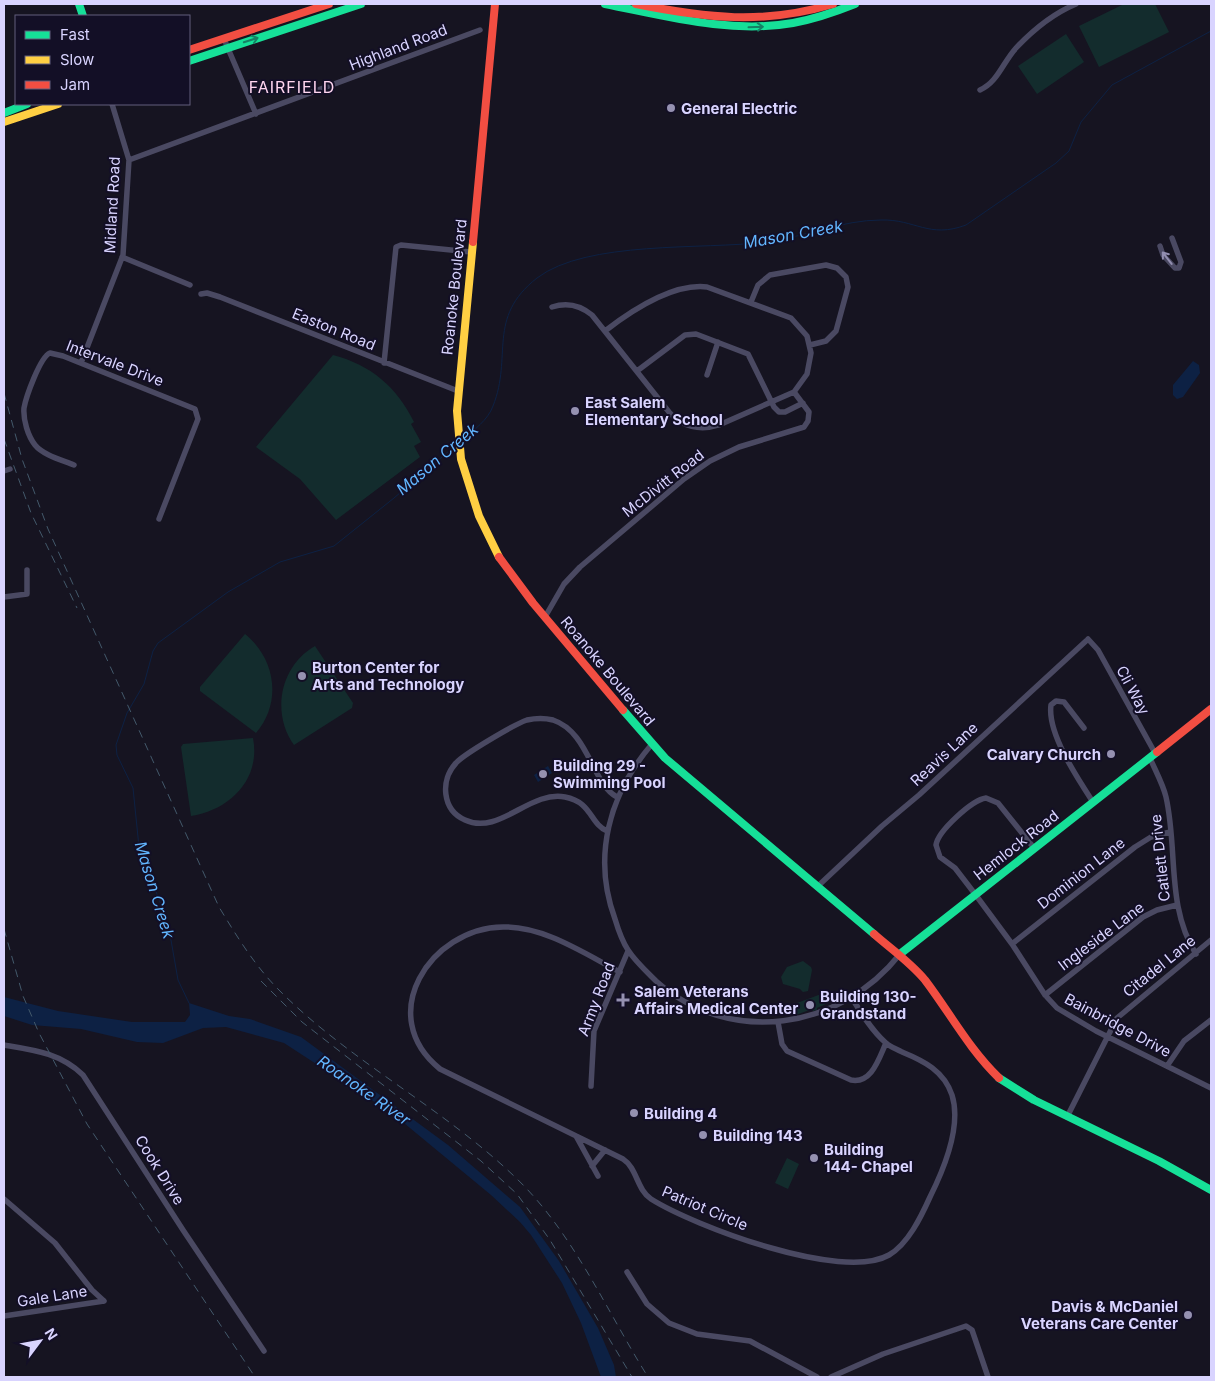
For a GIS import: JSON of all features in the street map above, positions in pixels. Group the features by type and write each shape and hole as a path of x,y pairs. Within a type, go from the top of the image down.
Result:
{"main road":[{"path":"190,50 329,4"},
{"path":"190,61 361,4"},
{"name":"Roanoke Boulevard","path":"495,4 458,391 458,440 470,493 486,533 502,561 545,617 652,744 900,954 934,990 973,1050 991,1071 1022,1094 1134,1149 1211,1190"},
{"path":"605,4 709,25 745,28 794,23 829,14 855,4"},
{"path":"636,4 711,18 746,20 789,16 833,4"},
{"path":"4,112 24,105"},
{"path":"4,122 55,105"},
{"name":"Hemlock Road","path":"900,954 1211,709"}],"street":[{"path":"980,90 996,78 1015,49 1034,31 1048,19 1076,4"},
{"name":"Highland Road","path":"129,160 480,30"},
{"path":"224,39 256,114"},
{"name":"Midland Road","path":"81,363 122,257 129,160 112,105"},
{"path":"1160,246 1175,268 1179,268 1181,262 1172,238"},
{"path":"384,363 396,247 401,245 471,252"},
{"path":"122,257 190,285"},
{"path":"750,302 758,285 770,275 826,265 837,268 846,277 848,286 836,331 826,341 810,345"},
{"path":"605,331 634,310 685,287 707,287 792,318 803,330 810,345 811,359 807,374 794,392 803,403 785,412 779,412 772,402 748,354 696,334 685,335 637,371"},
{"name":"Easton Road","path":"201,294 207,293 458,391"},
{"name":"McDivitt Road","path":"552,307 568,304 581,307 592,315 672,416 692,427 714,427 794,392"},
{"path":"707,375 718,342"},
{"name":"Intervale Drive","path":"74,465 40,450 28,433 24,408 45,356 54,353 191,405 197,412 198,419 159,519"},
{"name":"McDivitt Road","path":"545,617 559,592 576,571 691,474 710,461 739,447 804,427 809,416 803,403"},
{"path":"4,597 27,594 27,570"},
{"name":"Cli Way","path":"1087,640 1098,650 1153,756"},
{"name":"Reavis Lane","path":"818,886 1087,640"},
{"path":"1084,728 1064,702 1056,701 1051,705 1052,720 1062,747 1074,772 1093,802"},
{"path":"607,831 602,829 586,806 571,798 560,796 547,798 492,822 479,824 466,821 455,814 447,802 445,789 447,776 459,760 510,729 528,720 544,718 559,722 571,731 607,786 617,797"},
{"path":"652,744 633,768 617,797 607,831 603,854 607,893 628,951 649,974 678,999 725,1018 764,1022 792,1021 817,1014 852,998 885,973 900,954"},
{"name":"Catlett Drive","path":"1153,756 1166,796 1177,905 1183,931 1196,954"},
{"name":"Bainbridge Drive","path":"1034,848 998,803 986,798 975,801 940,834 936,845 940,857 955,868 1012,944 1045,995 1065,1015 1211,1088"},
{"name":"Dominion Lane","path":"1012,944 1135,847 1151,837 1170,832"},
{"name":"Ingleside Lane","path":"1045,995 1143,917 1157,910 1177,905"},
{"name":"Patriot Circle","path":"620,972 540,933 521,928 496,927 474,932 446,946 427,966 413,993 410,1011 412,1028 418,1043 433,1064 448,1074 626,1161 650,1198 729,1234 801,1256 845,1261 871,1261 882,1258 900,1246 926,1207 946,1156 954,1112 952,1095 938,1072 925,1062 886,1043 852,998"},
{"name":"Citadel Lane","path":"1067,1117 1107,1036 1124,1010 1196,954 1211,940"},
{"name":"Army Road","path":"591,1086 592,1038 628,951"},
{"path":"1167,1066 1184,1040 1211,1020"},
{"path":"778,1022 782,1044 787,1051 852,1080 860,1081 868,1077 886,1043"},
{"name":"Cook Drive","path":"4,1045 51,1054 68,1062 83,1075 182,1230 264,1350"},
{"path":"576,1136 598,1176"},
{"path":"592,1166 604,1150"},
{"name":"Gale Lane","path":"4,1199 56,1243 92,1290 104,1301 4,1316"},
{"path":"627,1272 647,1304 669,1323 697,1334 750,1340 817,1377"},
{"path":"831,1377 883,1354 966,1326 972,1330 988,1377"}],"green space":[{"path":"1124,4 1155,4 1169,32 1099,67 1079,26"},
{"path":"1066,34 1084,62 1037,94 1018,66"},
{"path":"333,355 347,359 371,371 391,388 407,409 414,422 411,424 421,442 414,446 420,457 336,520 300,479 256,447"},
{"path":"245,634 263,656 269,668 272,682 270,708 256,733 200,691 200,687"},
{"path":"315,646 353,703 352,708 294,745 283,719 281,705 283,691 294,665"},
{"path":"253,738 254,753 252,767 240,790 218,807 205,813 191,816 181,747 183,744"},
{"path":"803,961 812,970 808,991 803,992 800,989 783,984 781,977 787,967"},
{"name":"Building 130- Grandstand","path":"844,991 846,995 817,1008 817,1010 813,1011 812,1009 796,1015 797,1003 824,993 830,999"},
{"path":"787,1158 799,1164 788,1189 775,1183"}],"water":[{"path":"1193,361 1199,365 1200,373 1183,397 1177,399 1173,395 1173,385"},
{"name":"Building 29 - Swimming Pool","path":"548,766 552,773 538,782 534,775"},
{"name":"Roanoke River","path":"4,997 58,1011 132,1022 185,1022 190,1015 189,1003 229,1016 250,1019 301,1037 448,1145 520,1207 559,1261 598,1328 614,1365 616,1377 601,1377 581,1323 562,1283 531,1235 520,1222 491,1195 393,1114 284,1043 226,1027 203,1028 163,1043 137,1042 81,1029 32,1025 4,1016"}],"waterway":[{"name":"Mason Creek","path":"463,439 491,411 499,388 503,338 511,308 521,293 537,278 559,266 585,257 615,252 766,242 866,221 903,222 942,230 966,225 1056,163 1069,151 1081,122 1112,85 1211,31"},
{"name":"Mason Creek","path":"189,1003 178,980 168,923 139,847 133,788 117,755 116,745 127,713 144,684 153,651 158,643 228,592 280,562 334,546 456,445"}],"railway":[{"path":"4,393 22,459 48,529 219,907 238,938 268,978 304,1013 363,1060 486,1151 536,1199 588,1272 648,1377"},
{"path":"4,439 31,513 77,608"},
{"path":"4,929 23,996 39,1033 87,1124 255,1377"},
{"path":"261,981 302,1022 481,1161 517,1194 550,1240 632,1377"}],"traffic: fast":[{"path":"79,4 83,15"},
{"path":"190,61 361,4"},
{"path":"605,4 699,22 746,26 770,26 793,23 825,15 855,4"},
{"path":"4,113 24,105"},
{"path":"623,710 665,758 874,934"},
{"path":"900,954 1157,752"},
{"path":"999,1078 1034,1100 1159,1161 1211,1190"}],"traffic: slow":[{"path":"4,122 55,105"},
{"path":"473,242 457,411 461,459 479,516 499,557"}],"traffic: jam":[{"path":"190,50 329,4"},
{"path":"473,242 495,4"},
{"path":"636,4 686,13 734,17 783,15 833,4"},
{"path":"499,557 533,603 623,710"},
{"path":"1157,752 1211,709"},
{"path":"874,934 919,973 978,1055 999,1078"}],"place":[{"name":"General Electric","path":"671,108"},
{"name":"East Salem Elementary School","path":"575,411"},
{"name":"Burton Center for Arts and Technology","path":"302,676"},
{"name":"Calvary Church","path":"1111,754"},
{"name":"Building 29 - Swimming Pool","path":"543,774"},
{"name":"Salem Veterans Affairs Medical Center","path":"623,1000"},
{"name":"Building 130- Grandstand","path":"810,1005"},
{"name":"Building 4","path":"634,1113"},
{"name":"Building 143","path":"703,1135"},
{"name":"Building 144- Chapel","path":"814,1158"},
{"name":"Davis & McDaniel Veterans Care Center","path":"1188,1315"}],"district":[{"name":"FAIRFIELD","path":"292,87"}]}
